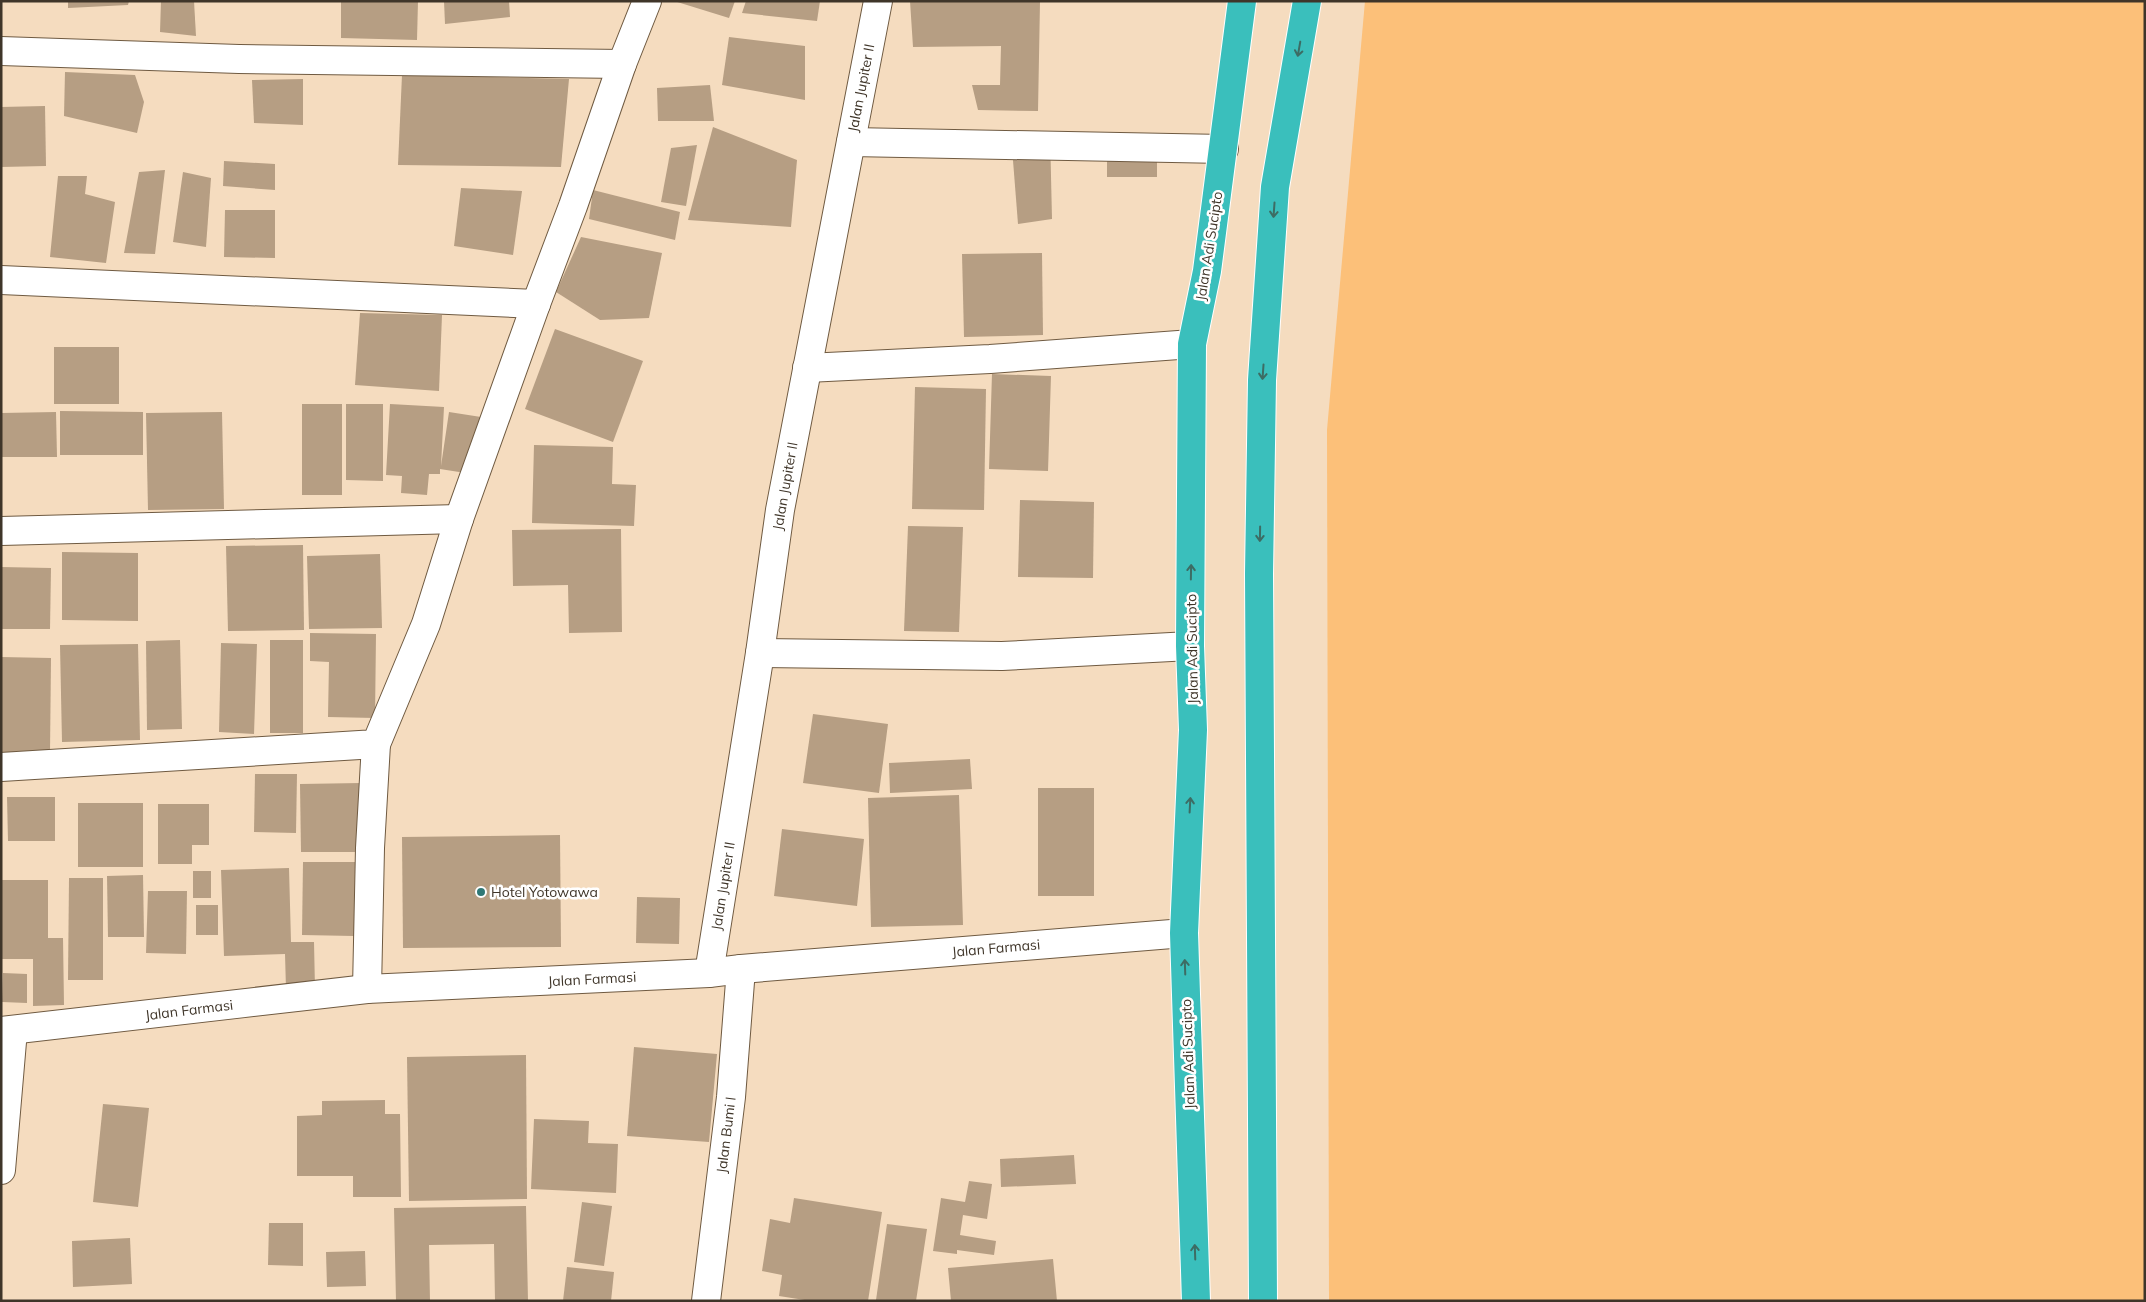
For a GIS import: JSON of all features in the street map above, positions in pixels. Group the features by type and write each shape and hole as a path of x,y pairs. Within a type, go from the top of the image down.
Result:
{"highway":[{"name":"Jalan Adi Sucipto","path":"1196,1301 1184,933 1193,730 1190,646 1192,344 1207,271 1242,1"},
{"path":"1263,1301 1259,574 1262,380 1275,187 1307,1"}],"street":[{"path":"367,989 370,848 376,744 426,624 459,520 536,304 574,206 622,64 647,1"},
{"name":"Jalan Jupiter II","path":"709,973 760,653 780,510 878,1"},
{"path":"1,51 249,59 622,64"},
{"path":"851,142 1224,149"},
{"path":"1,280 536,304"},
{"path":"807,368 990,359 1192,344"},
{"path":"1,531 459,520"},
{"path":"760,653 1002,656 1190,646"},
{"path":"1,767 376,744"},
{"name":"Jalan Farmasi","path":"7,1030 367,989 709,973 1184,933"},
{"name":"Jalan Bumi I","path":"706,1301 731,1097 741,969"},
{"path":"1,1170 7,1030"}],"shaded area":[{"path":"1365,1 2145,1 2145,1301 1329,1301 1327,430"}],"building":[{"path":"68,1 129,1 128,5 68,8"},
{"path":"161,1 194,1 196,36 160,32"},
{"path":"341,1 418,1 417,40 341,38"},
{"path":"444,1 509,1 510,17 445,24"},
{"path":"674,1 735,1 729,18"},
{"path":"746,1 820,1 817,21 742,13"},
{"path":"910,1 1040,2 1038,111 978,110 972,85 1000,85 1001,46 913,47"},
{"path":"729,37 805,46 805,100 722,85"},
{"path":"65,72 135,75 144,102 137,133 64,116"},
{"path":"402,75 569,79 561,167 398,165"},
{"path":"303,79 303,125 254,123 252,80"},
{"path":"710,85 714,121 658,121 657,88"},
{"path":"45,106 46,166 1,167 1,107"},
{"path":"713,127 797,160 791,227 688,220"},
{"path":"1050,133 1052,219 1018,224 1011,135"},
{"path":"697,145 686,206 661,202 671,148"},
{"path":"1107,147 1157,147 1157,177 1107,177"},
{"path":"224,161 275,164 275,190 223,186"},
{"path":"165,170 155,254 124,253 139,172"},
{"path":"183,172 211,178 206,247 173,242"},
{"path":"58,176 87,176 85,194 115,202 106,263 50,257"},
{"path":"461,188 522,191 513,255 454,246"},
{"path":"593,190 680,212 675,240 589,219"},
{"path":"225,210 275,210 275,258 224,257"},
{"path":"581,237 662,253 649,318 600,320 556,292"},
{"path":"1042,253 1043,335 964,337 962,254"},
{"path":"360,313 442,315 439,391 355,385"},
{"path":"555,329 643,361 613,442 525,409"},
{"path":"54,347 119,347 119,404 54,404"},
{"path":"992,374 1051,376 1048,471 989,469"},
{"path":"915,387 986,389 984,510 912,509"},
{"path":"302,404 342,404 342,495 302,495"},
{"path":"346,404 383,404 383,481 346,480"},
{"path":"390,404 444,407 441,466 449,412 481,417 472,474 440,469 440,474 429,474 427,495 401,493 402,476 386,475"},
{"path":"60,411 143,412 143,455 60,455"},
{"path":"56,412 57,457 1,457 1,413"},
{"path":"222,412 224,509 148,510 146,413"},
{"path":"534,445 613,447 612,484 636,485 634,526 532,523"},
{"path":"1020,500 1094,502 1093,578 1018,577"},
{"path":"908,526 963,527 959,632 904,631"},
{"path":"621,529 622,632 569,633 568,585 513,586 512,530"},
{"path":"303,545 304,630 228,631 226,546"},
{"path":"62,552 138,553 138,621 62,620"},
{"path":"380,554 382,628 309,629 307,556"},
{"path":"1,567 51,568 50,629 1,629"},
{"path":"310,633 376,634 375,718 328,717 329,662 310,661"},
{"path":"180,640 182,729 147,730 146,641"},
{"path":"270,640 303,640 303,733 270,733"},
{"path":"221,643 257,644 254,734 219,732"},
{"path":"138,644 140,740 62,742 60,645"},
{"path":"1,657 51,658 50,752 1,752"},
{"path":"813,714 888,724 879,793 803,783"},
{"path":"970,759 972,789 890,793 889,763"},
{"path":"255,774 297,774 296,833 254,832"},
{"path":"361,783 362,852 301,852 300,784"},
{"path":"1038,788 1094,788 1094,896 1038,896"},
{"path":"959,795 963,925 871,927 868,798"},
{"path":"7,797 55,797 55,841 8,841"},
{"path":"78,803 143,803 143,867 78,867"},
{"path":"158,804 209,804 209,845 192,845 192,864 158,864"},
{"path":"782,829 864,839 857,906 774,896"},
{"name":"Hotel Yotowawa","path":"560,835 561,947 403,948 402,837"},
{"path":"303,862 355,862 354,936 302,935"},
{"path":"289,868 291,942 314,942 315,989 286,989 285,954 224,956 221,870"},
{"path":"193,871 211,871 211,898 193,898"},
{"path":"143,875 144,937 108,937 107,876"},
{"path":"69,878 103,878 103,980 68,980"},
{"path":"1,880 48,880 48,938 63,938 64,1005 33,1006 33,959 1,959"},
{"path":"148,891 187,891 186,954 146,953"},
{"path":"637,897 680,898 679,944 636,943"},
{"path":"196,905 218,905 218,935 196,935"},
{"path":"3,973 27,974 27,1003 2,1002"},
{"path":"634,1047 717,1054 709,1142 627,1136"},
{"path":"526,1055 527,1199 409,1201 407,1057"},
{"path":"385,1100 385,1114 400,1114 401,1197 353,1197 353,1176 297,1176 297,1116 322,1115 322,1101"},
{"path":"103,1104 149,1108 138,1207 93,1202"},
{"path":"534,1119 589,1121 588,1143 618,1144 616,1193 531,1189"},
{"path":"1074,1155 1076,1184 1001,1187 1000,1159"},
{"path":"969,1181 992,1184 987,1219 963,1215 960,1235 996,1241 994,1255 957,1250 957,1254 933,1251 941,1198 965,1202"},
{"path":"794,1198 882,1212 868,1301 811,1301 779,1296 782,1275 762,1271 770,1219 790,1223"},
{"path":"582,1202 612,1206 604,1266 574,1262"},
{"path":"526,1206 528,1301 495,1301 494,1244 429,1245 430,1301 396,1301 394,1208"},
{"path":"269,1223 303,1223 303,1266 268,1265"},
{"path":"887,1224 927,1229 916,1301 876,1300"},
{"path":"130,1238 132,1284 73,1287 72,1241"},
{"path":"365,1251 366,1286 327,1287 326,1252"},
{"path":"1053,1259 1057,1301 951,1301 948,1268"},
{"path":"567,1267 614,1272 611,1301 563,1301"}],"place":[{"name":"Hotel Yotowawa","path":"481,892"}]}
